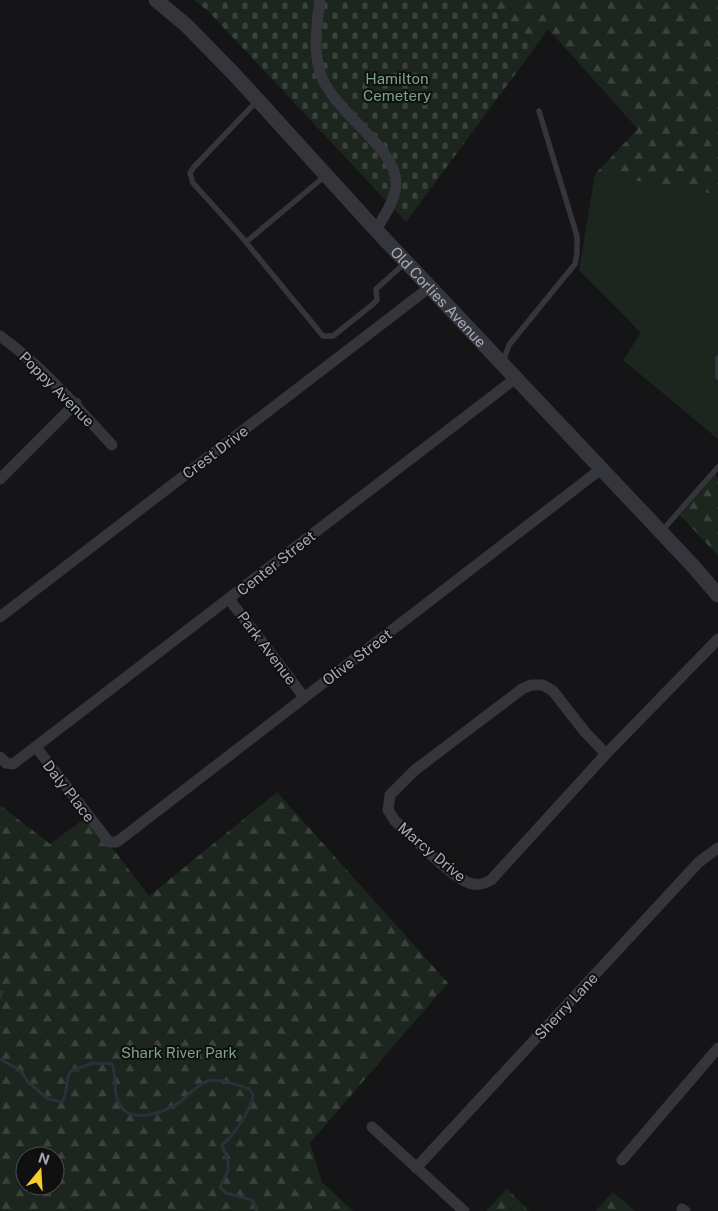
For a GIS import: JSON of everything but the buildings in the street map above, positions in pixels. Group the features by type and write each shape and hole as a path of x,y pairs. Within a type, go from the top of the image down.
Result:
{"street":[{"name":"Old Corlies Avenue","path":"156,0 186,25 376,230 661,532 718,596"},
{"path":"320,0 316,33 316,53 320,73 328,90 337,102 372,139 393,167 396,184 393,197 376,230"},
{"name":"Crest Drive","path":"0,616 430,287"},
{"name":"Poppy Avenue","path":"0,336 41,369 76,403 112,445"},
{"name":"Center Street","path":"36,747 516,378"},
{"path":"0,479 76,403"},
{"name":"Olive Street","path":"113,844 601,469"},
{"name":"Park Avenue","path":"229,599 304,697"},
{"name":"Marcy Drive","path":"606,754 585,732 553,691 543,686 531,685 514,695 393,789 388,802 388,810 395,821 462,880 470,884 484,884 491,880 536,834 606,754 718,639"},
{"name":"Daly Place","path":"0,757 6,763 12,764 36,747 108,842 113,844"},
{"name":"Sherry Lane","path":"416,1168 698,862 718,848"},
{"path":"622,1160 718,1048"},
{"path":"372,1127 464,1211"}],"lane":[{"path":"257,101 190,173 193,183 246,242 323,336 333,336 372,305 377,300 376,289 407,262"},
{"path":"502,364 509,345 575,264 578,253 577,236 539,111"},
{"path":"246,242 326,176"},
{"path":"718,358 718,378"},
{"path":"661,532 718,467"}],"green space":[{"name":"Hamilton Cemetery","path":"194,0 482,0 536,46 406,222 208,11"},
{"path":"482,0 718,0 718,185 709,193 595,174 638,129 548,29 536,46"},
{"path":"595,174 709,193 718,185 718,439 623,360 641,333 579,270"},
{"path":"716,474 718,480 718,556 680,515"},
{"name":"Shark River Park","path":"277,792 448,983 310,1143 322,1182 353,1211 0,1211 0,805 50,844 88,816 149,896"},
{"path":"507,1189 529,1211 486,1211"},
{"path":"613,1192 635,1211 595,1211"}],"waterway":[{"path":"0,992 2,992 0,997"},
{"path":"0,1059 21,1071 27,1081 48,1099 62,1102 71,1071 93,1063 112,1064 116,1095 120,1105 125,1111 140,1115 149,1115 166,1110 180,1102 196,1088 212,1080 223,1081 249,1089 253,1094 250,1106 236,1129 222,1145 228,1162 228,1171 220,1187 226,1193 252,1200 257,1211"}]}
